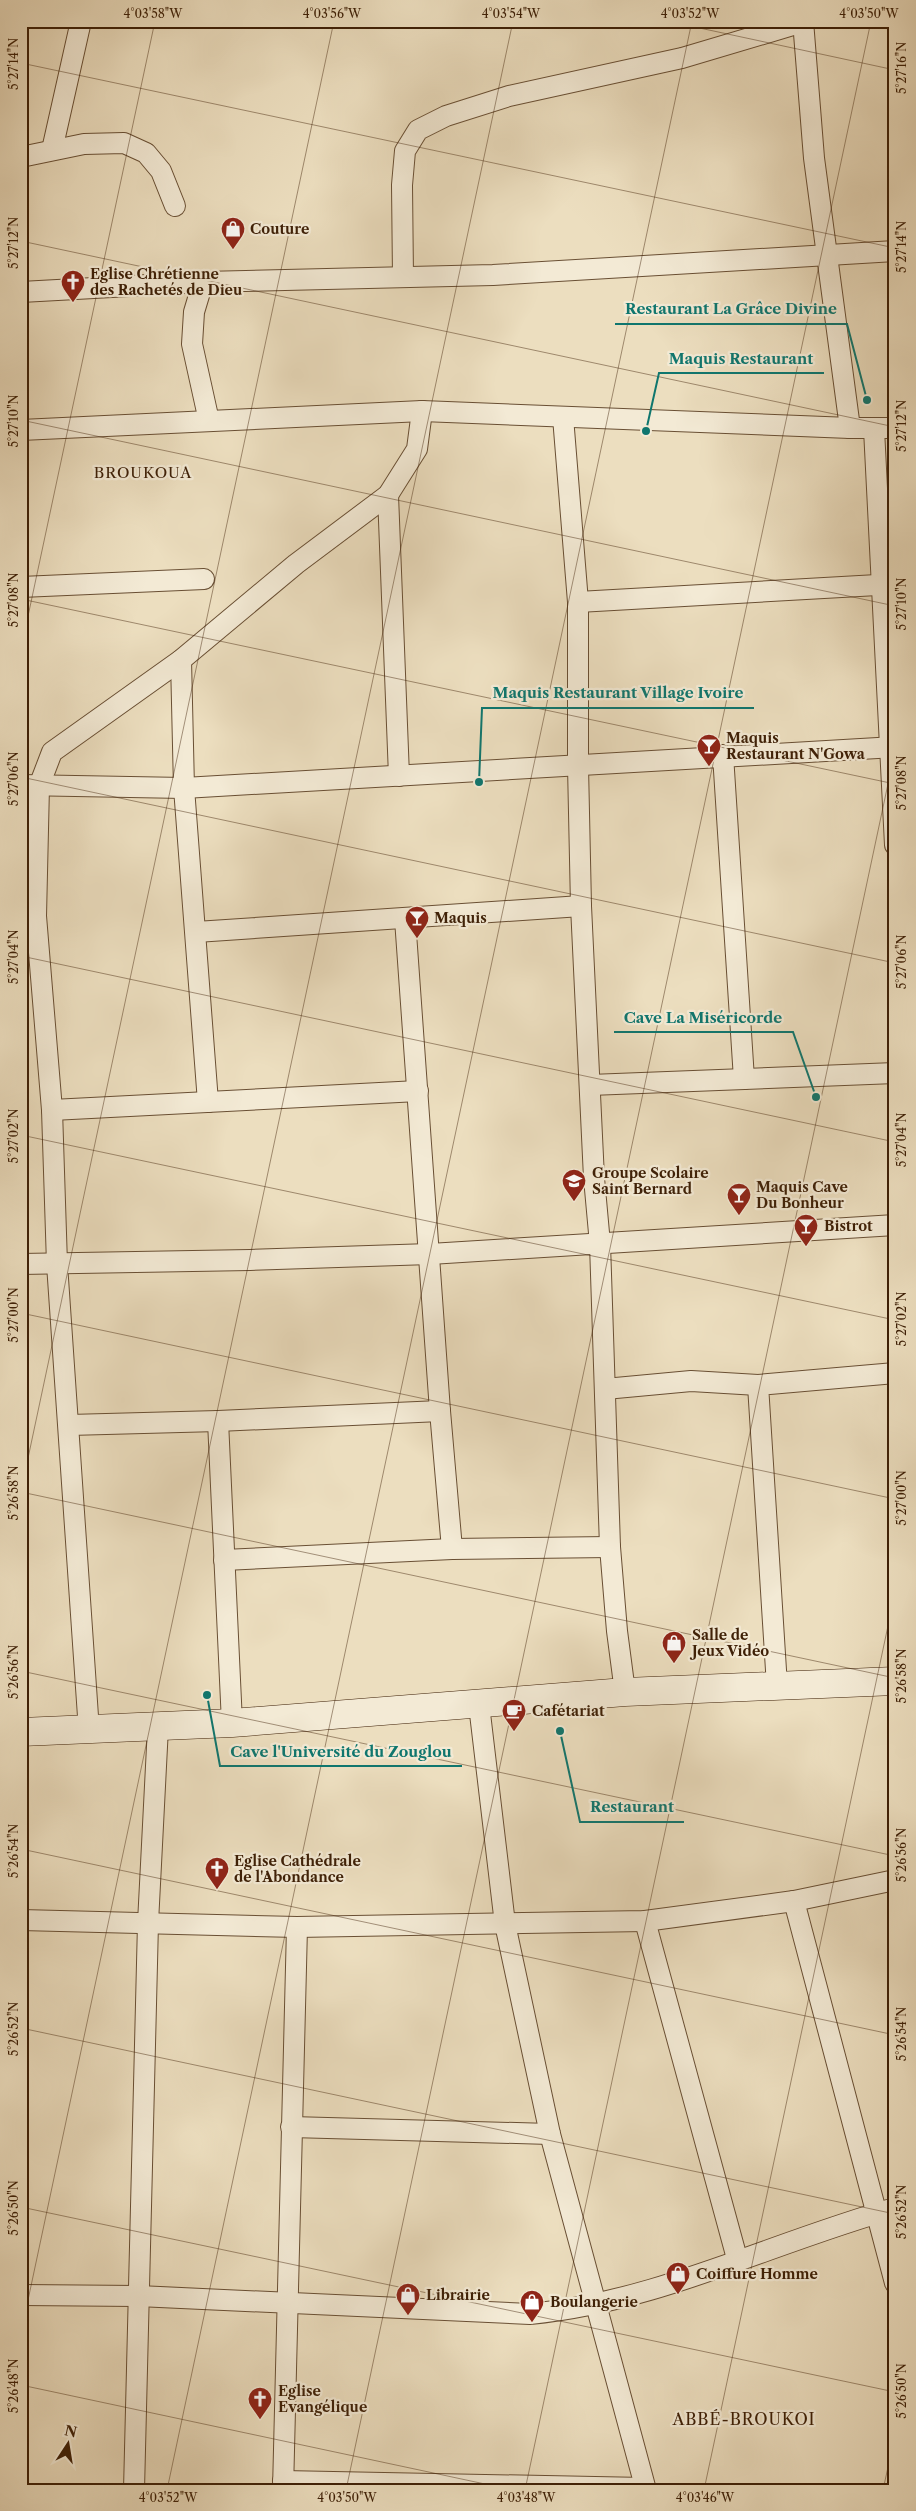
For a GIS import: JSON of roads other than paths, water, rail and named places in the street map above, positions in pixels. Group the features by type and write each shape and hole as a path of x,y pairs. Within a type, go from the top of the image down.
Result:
{"street":[{"path":"52,150 81,21"},
{"path":"404,277 402,186 406,151 418,130 446,116 509,96 682,58 803,22 814,158 850,428"},
{"path":"21,157 84,144 124,143 146,153 161,171 175,206"},
{"path":"21,292 203,282 494,275 895,251"},
{"path":"203,282 194,312 192,344 209,420"},
{"path":"89,1731 57,1264 52,1110 29,916 30,785 52,752 181,660 296,564 388,495 417,449 422,411"},
{"path":"21,430 422,411 874,429 895,428"},
{"path":"563,417 578,602 578,766 581,906 600,1244 610,1547 617,1631 625,1692"},
{"path":"874,429 889,585 895,845"},
{"path":"388,495 399,776"},
{"path":"21,587 204,579"},
{"path":"578,602 889,585"},
{"path":"181,660 184,788 208,1102"},
{"path":"30,785 184,788 578,766 723,755 892,747"},
{"path":"723,755 744,1079"},
{"path":"196,932 581,906"},
{"path":"405,919 440,1411 452,1549"},
{"path":"590,1085 895,1073"},
{"path":"52,1110 418,1091"},
{"path":"21,1264 430,1254 895,1225"},
{"path":"605,1389 691,1381 758,1385 895,1373"},
{"path":"758,1385 777,1686"},
{"path":"69,1425 218,1421 440,1411"},
{"path":"218,1421 232,1723"},
{"path":"224,1560 452,1549 610,1547"},
{"path":"21,1732 89,1731 232,1723 625,1692 895,1681"},
{"path":"297,1927 283,2485 646,2489 550,2134 505,1924 479,1705"},
{"path":"134,2490 148,1923 158,1727"},
{"path":"21,1920 297,1927 645,1921 794,1901 895,1880"},
{"path":"794,1901 886,2210 895,2283"},
{"path":"645,1921 738,2262"},
{"path":"291,2128 550,2134"},
{"path":"21,2295 138,2296 530,2314 595,2306 738,2262 886,2210"}],"place":[{"name":"Couture","path":"233,250"},
{"name":"Eglise Chrétienne des Rachetés de Dieu","path":"73,303"},
{"name":"Restaurant La Grâce Divine","path":"867,400"},
{"name":"Maquis Restaurant","path":"646,431"},
{"name":"Maquis Restaurant N'Gowa","path":"709,767"},
{"name":"Maquis Restaurant Village Ivoire","path":"479,782"},
{"name":"Maquis","path":"417,939"},
{"name":"Cave La Miséricorde","path":"816,1097"},
{"name":"Groupe Scolaire Saint Bernard","path":"574,1202"},
{"name":"Maquis Cave Du Bonheur","path":"739,1216"},
{"name":"Bistrot","path":"806,1247"},
{"name":"Salle de Jeux Vidéo","path":"674,1664"},
{"name":"Cave l'Université du Zouglou","path":"207,1695"},
{"name":"Restaurant","path":"560,1731"},
{"name":"Cafétariat","path":"514,1732"},
{"name":"Eglise Cathédrale de l'Abondance","path":"217,1890"},
{"name":"Coiffure Homme","path":"678,2295"},
{"name":"Librairie","path":"408,2316"},
{"name":"Boulangerie","path":"532,2323"},
{"name":"Eglise Evangélique","path":"260,2420"}],"district":[{"name":"BROUKOUA","path":"143,473"},
{"name":"ABBÉ-BROUKOI","path":"744,2419"}]}
